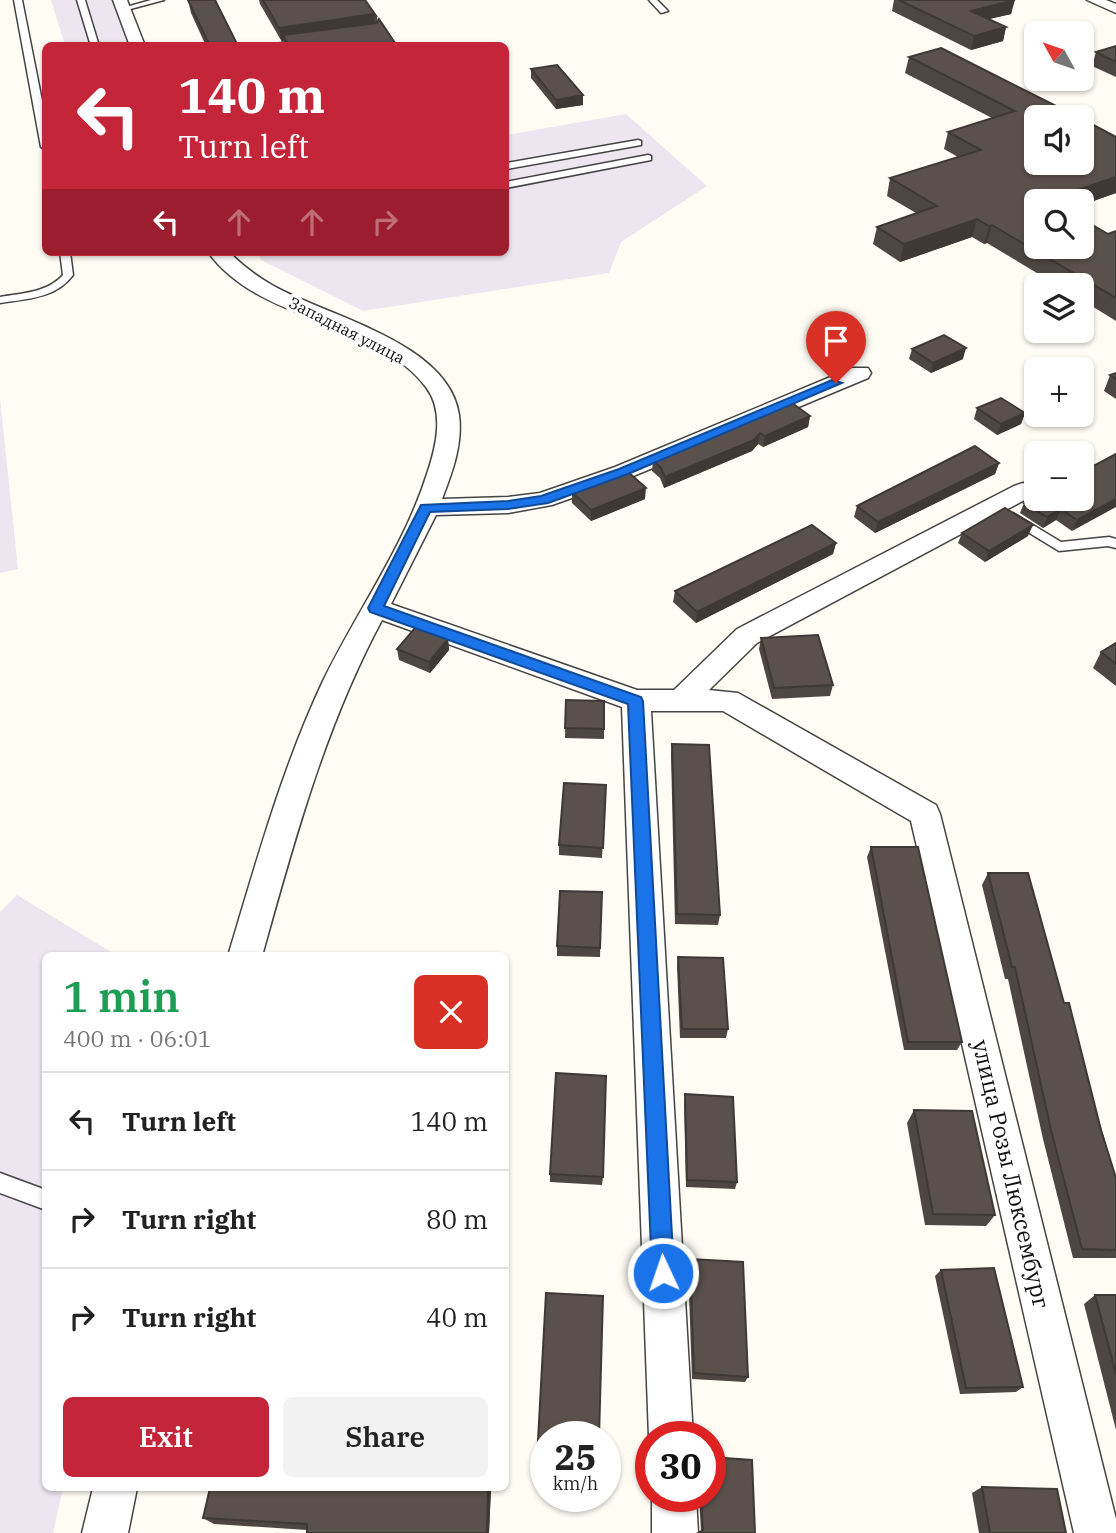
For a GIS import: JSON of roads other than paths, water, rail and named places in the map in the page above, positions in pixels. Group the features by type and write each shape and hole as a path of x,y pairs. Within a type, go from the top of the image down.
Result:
{"street":[{"path":"1099,1 1116,9"},
{"path":"122,5 136,42"},
{"name":"Западная улица","path":"221,256 257,284 391,350 432,379 444,398 450,418 447,444 426,508 337,682 300,771 246,952"},
{"path":"426,508 508,505 543,500 624,472 860,373"},
{"path":"375,608 636,701 680,701 747,636 1023,491"},
{"name":"улица Розы Люксембург","path":"680,701 728,700 925,814 1097,1533"},
{"path":"636,701 670,1421"},
{"path":"105,1533 114,1491"},
{"path":"674,1512 675,1533"}],"lane":[{"path":"18,0 42,125"},
{"path":"81,0 94,42"},
{"path":"122,5 160,0"},
{"path":"653,0 664,11"},
{"path":"300,42 313,40"},
{"path":"509,165 638,143"},
{"path":"509,184 648,158"},
{"path":"0,300 59,286 68,275 66,256"},
{"path":"995,505 1059,547 1109,541 1116,544"},
{"path":"0,1183 42,1199"}]}
